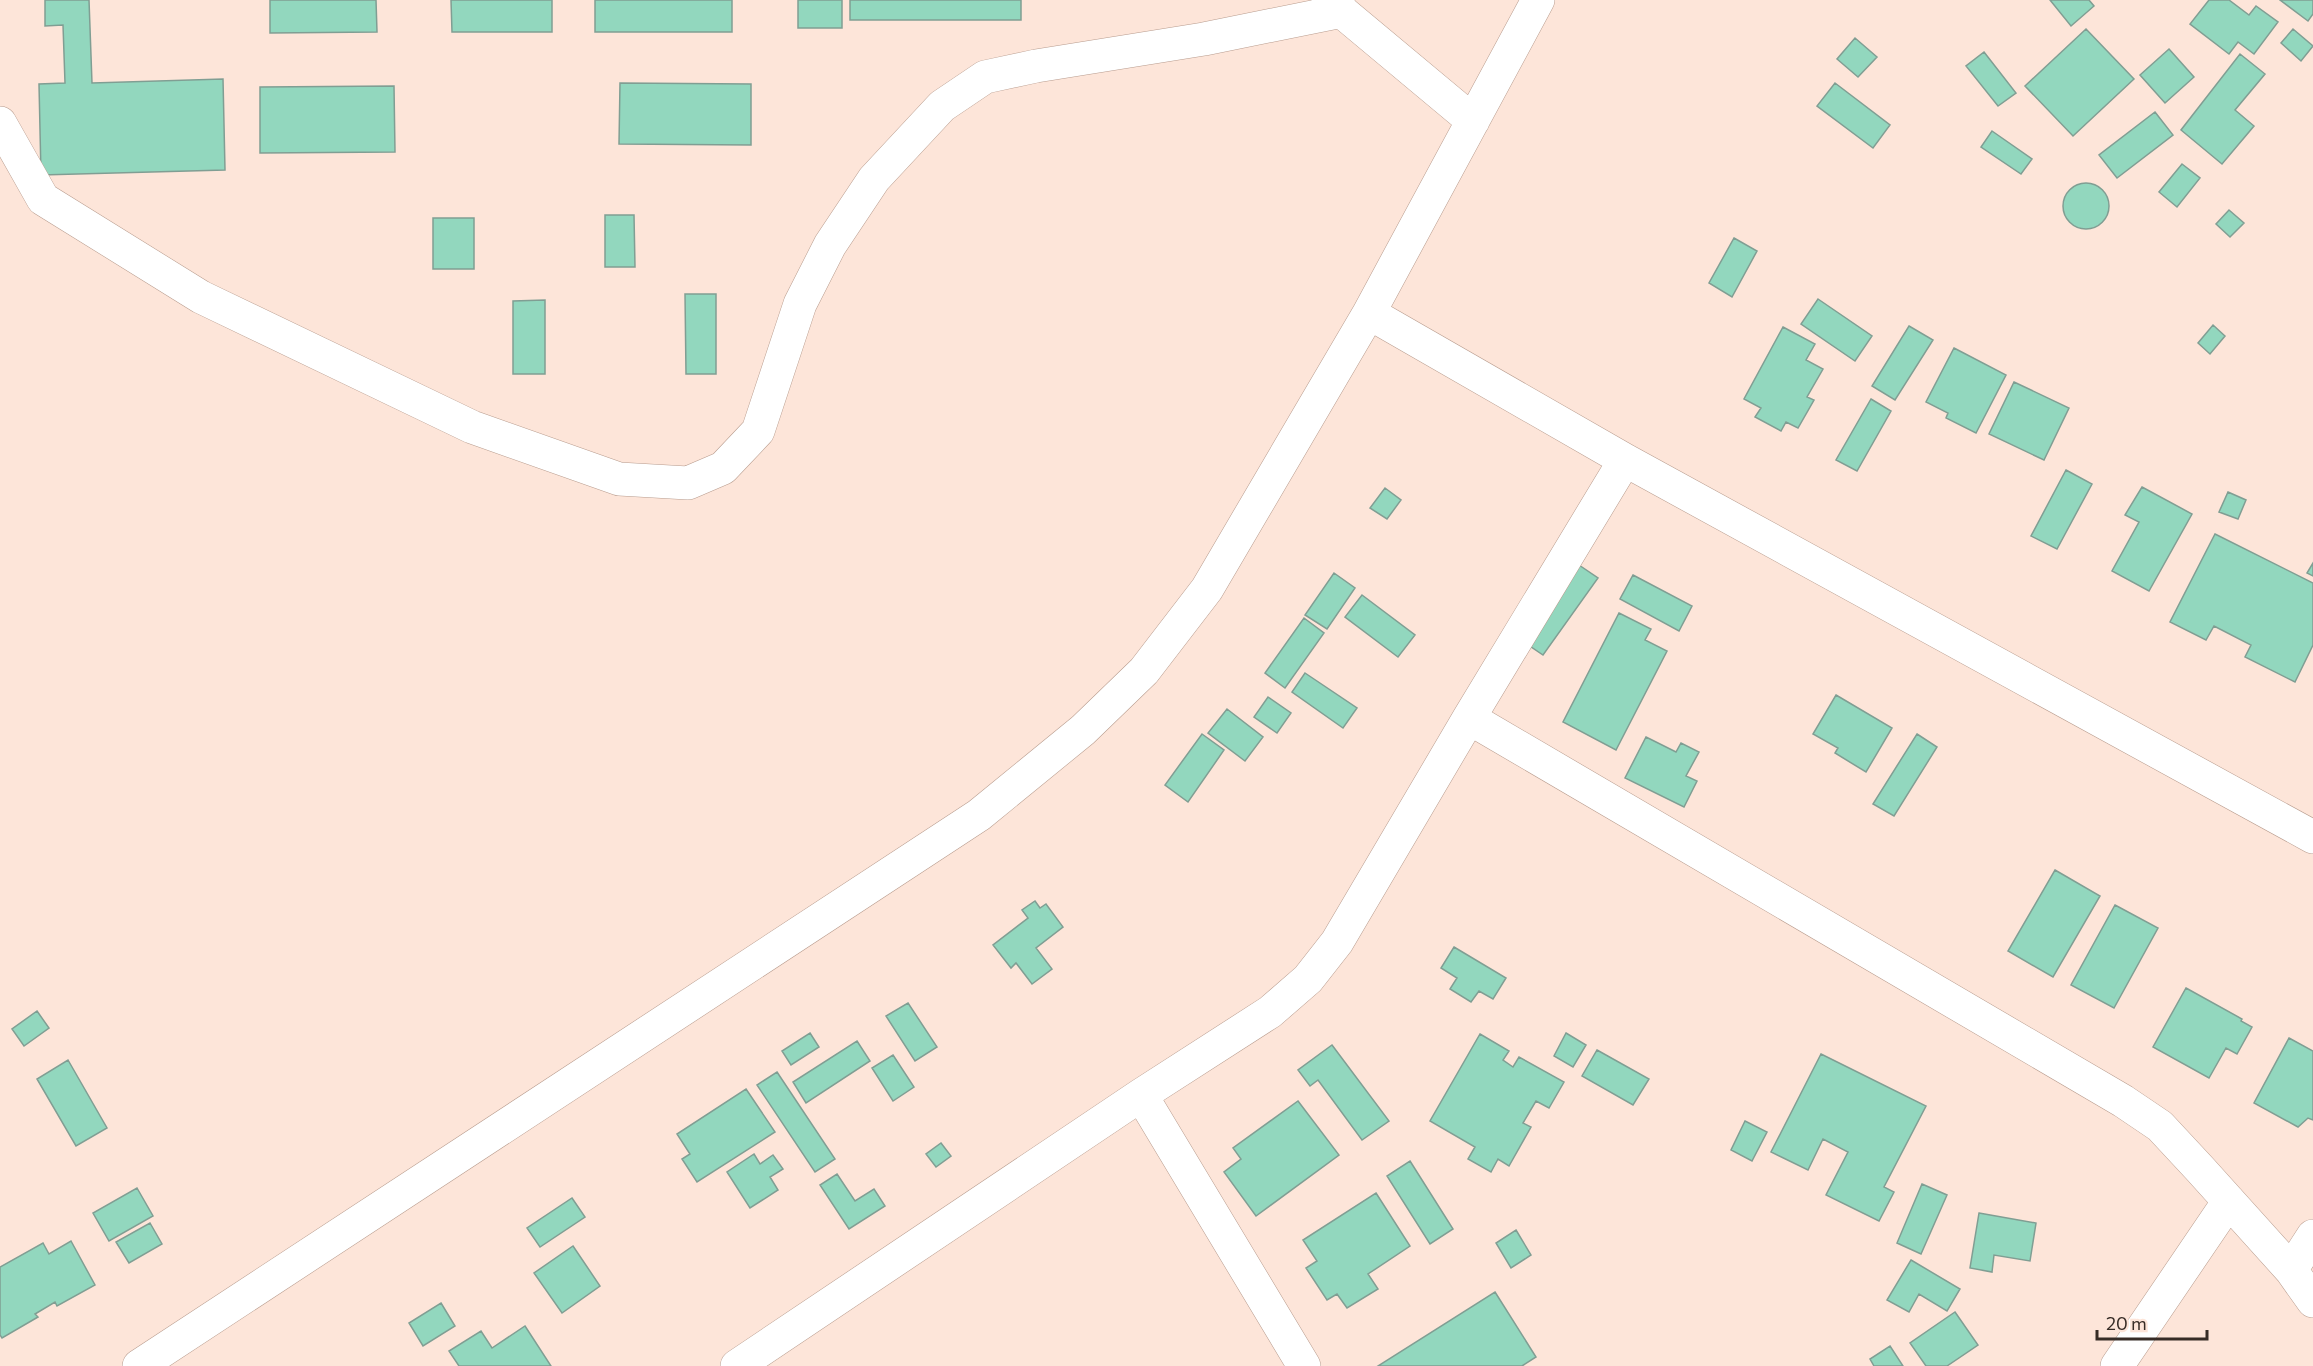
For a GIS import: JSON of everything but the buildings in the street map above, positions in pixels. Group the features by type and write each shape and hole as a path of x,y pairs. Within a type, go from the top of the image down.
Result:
{"street":[{"path":"139,1366 979,814 1083,729 1144,671 1207,589 1369,313 1538,0"},
{"path":"0,123 43,199 201,297 472,427 619,479 688,483 723,468 758,431 800,304 830,245 874,179 942,106 985,77 1036,66 1204,39 1335,6 1473,121"},
{"path":"1369,313 1625,460 2313,837"},
{"path":"737,1366 1141,1095 1270,1012 1308,979 1337,942 1625,460"},
{"path":"1469,718 2123,1101 2160,1126 2291,1270 2313,1301"},
{"path":"1141,1095 1304,1366"},
{"path":"2117,1366 2229,1201"},
{"path":"2291,1270 2313,1236"}]}
